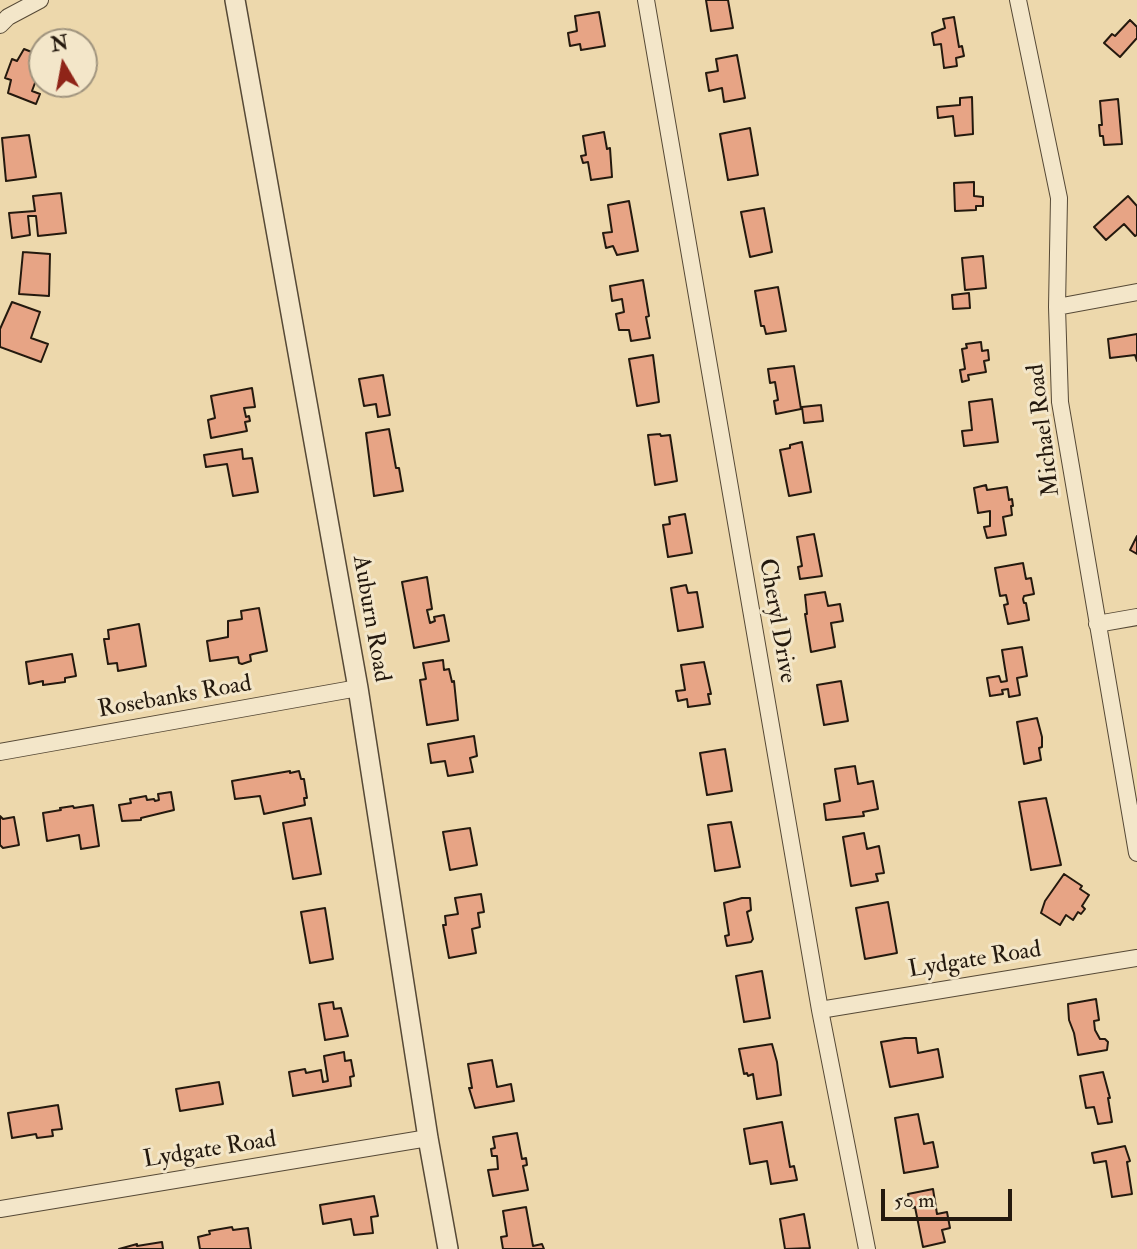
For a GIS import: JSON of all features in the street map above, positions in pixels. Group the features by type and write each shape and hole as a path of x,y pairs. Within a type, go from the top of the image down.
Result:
{"street":[{"path":"0,26 8,17 40,0"},
{"name":"Auburn Road","path":"235,0 358,688 428,1138 448,1249"},
{"name":"Cheryl Drive","path":"646,0 820,1010 867,1249"},
{"name":"Michael Road","path":"1018,0 1059,198 1060,402 1137,853"},
{"path":"1058,307 1137,292"},
{"path":"1097,624 1137,617"},
{"name":"Rosebanks Road","path":"0,752 358,688"},
{"name":"Lydgate Road","path":"820,1010 1137,958"},
{"name":"Lydgate Road","path":"0,1209 428,1138"}],"building":[{"path":"706,0 728,0 733,28 711,31"},
{"path":"599,12 605,46 581,50 580,44 570,46 568,33 577,31 575,16"},
{"path":"954,17 959,47 962,46 964,56 956,58 957,66 944,68 941,44 934,45 932,33 945,28 943,19"},
{"path":"1130,20 1137,27 1137,38 1120,57 1104,43"},
{"path":"24,49 28,51 28,98 38,98 36,104 8,93 11,80 5,78 12,59 17,61"},
{"path":"737,55 745,98 724,102 722,88 709,91 706,73 718,71 716,59"},
{"path":"972,97 973,134 955,136 953,116 938,118 937,107 960,105 960,98"},
{"path":"1118,99 1122,144 1104,145 1099,125 1102,125 1100,101"},
{"path":"750,128 758,175 728,180 720,134"},
{"path":"604,132 607,149 610,148 612,177 591,180 588,162 583,163 581,156 586,155 583,136"},
{"path":"29,135 36,177 6,181 2,138"},
{"path":"974,182 974,196 983,197 983,206 976,206 976,210 955,211 954,183"},
{"path":"61,193 66,233 38,236 36,216 28,216 30,235 12,238 9,213 35,211 33,196"},
{"path":"1128,196 1137,206 1137,235 1124,224 1106,240 1094,227"},
{"path":"629,201 638,251 617,255 613,246 606,248 603,233 612,232 608,205"},
{"path":"764,208 772,252 750,257 741,212"},
{"path":"23,252 50,254 49,296 19,294"},
{"path":"983,256 986,288 965,290 962,258"},
{"path":"643,280 650,338 631,341 629,330 619,330 616,314 624,312 622,299 612,301 610,286"},
{"path":"778,287 786,331 766,334 764,326 761,326 755,291"},
{"path":"969,293 970,308 953,309 952,295"},
{"path":"12,302 40,312 31,338 48,344 41,362 0,347 0,329"},
{"path":"1137,334 1137,361 1135,355 1110,358 1108,339"},
{"path":"981,342 982,351 988,350 989,360 984,361 986,372 968,375 969,380 962,382 960,370 965,369 962,349 967,348 966,344"},
{"path":"653,355 659,402 637,406 629,359"},
{"path":"794,366 801,409 776,414 774,401 778,400 775,382 770,383 768,369"},
{"path":"383,375 390,415 378,417 376,404 364,406 359,379"},
{"path":"252,388 255,407 244,408 250,421 245,422 247,431 211,438 208,420 215,418 211,396"},
{"path":"992,399 998,442 964,446 962,431 972,430 969,402"},
{"path":"821,405 823,421 804,423 802,407"},
{"path":"389,429 403,491 374,496 366,433"},
{"path":"648,435 670,435 677,481 655,485"},
{"path":"802,442 811,492 789,496 780,450"},
{"path":"242,449 243,459 252,458 258,492 233,496 227,464 206,467 204,455"},
{"path":"986,485 987,490 1007,487 1009,500 1012,499 1012,515 1003,517 1006,535 987,538 984,527 990,526 990,511 978,513 974,488"},
{"path":"685,514 692,553 668,557 663,525 670,524 669,517"},
{"path":"814,534 822,576 800,579 798,567 802,566 797,537"},
{"path":"1137,536 1137,554 1130,550"},
{"path":"1023,563 1026,579 1031,578 1034,594 1024,596 1023,599 1029,620 1008,624 1004,605 1008,604 1006,595 1000,596 995,568"},
{"path":"427,577 432,609 427,610 430,623 435,621 434,617 444,615 449,641 414,648 402,582"},
{"path":"686,585 688,593 697,592 703,627 678,631 671,588"},
{"path":"825,592 828,606 840,604 843,621 831,623 835,647 811,652 805,595"},
{"path":"259,608 267,651 250,655 251,661 242,664 239,663 238,657 210,661 207,641 228,637 228,621 242,619 241,611"},
{"path":"139,624 146,666 118,671 117,663 108,664 104,639 109,639 108,630"},
{"path":"1022,647 1027,676 1017,678 1020,695 1009,697 1008,689 1002,690 1003,694 990,696 987,678 999,676 1001,682 1007,681 1002,650"},
{"path":"72,654 76,676 65,678 65,682 43,685 43,681 29,684 26,662"},
{"path":"443,660 444,670 449,669 452,682 454,681 458,720 427,725 420,680 426,679 423,663"},
{"path":"704,662 711,694 708,694 710,704 688,707 687,699 678,701 676,691 685,690 681,665"},
{"path":"841,681 848,721 824,725 817,685"},
{"path":"1037,718 1042,737 1042,747 1039,748 1041,760 1024,764 1017,722"},
{"path":"474,736 477,756 470,758 473,772 448,776 445,761 431,763 428,744"},
{"path":"725,749 732,791 707,795 700,753"},
{"path":"855,766 858,784 873,781 878,809 863,812 864,816 826,820 824,804 840,801 835,769"},
{"path":"299,771 301,779 304,779 307,798 304,798 305,805 264,814 260,796 235,799 232,781"},
{"path":"171,792 174,810 141,820 122,821 119,805 131,803 130,799 146,796 147,800 159,800 158,794"},
{"path":"1046,798 1061,865 1031,870 1019,802"},
{"path":"93,805 99,846 81,849 79,835 47,841 43,813 61,810 60,808"},
{"path":"0,816 3,819 14,817 19,845 3,848 0,845"},
{"path":"311,818 321,874 293,879 283,823"},
{"path":"731,822 740,867 715,871 708,825"},
{"path":"470,828 477,865 450,870 443,832"},
{"path":"864,833 867,849 879,846 884,873 876,874 878,881 851,886 843,837"},
{"path":"1064,874 1082,886 1080,889 1089,895 1082,906 1085,909 1081,914 1078,912 1073,920 1066,915 1060,925 1041,913 1045,901"},
{"path":"481,894 484,912 478,913 480,927 472,929 476,953 449,958 443,925 446,925 445,916 458,914 455,898"},
{"path":"750,898 751,910 747,912 753,939 751,942 727,946 725,936 729,935 724,903"},
{"path":"888,902 897,953 865,959 856,908"},
{"path":"325,908 333,959 310,963 301,912"},
{"path":"762,971 770,1018 744,1022 736,976"},
{"path":"1096,999 1099,1020 1094,1021 1095,1030 1100,1039 1108,1042 1107,1050 1078,1055 1068,1004"},
{"path":"333,1002 334,1009 341,1008 348,1036 325,1040 319,1004"},
{"path":"916,1038 918,1053 938,1049 943,1077 890,1087 881,1042"},
{"path":"772,1044 781,1095 757,1099 753,1074 744,1074 739,1049"},
{"path":"344,1052 345,1061 351,1060 354,1076 350,1077 351,1086 293,1096 289,1072 321,1070 323,1082 328,1081 324,1056"},
{"path":"492,1060 497,1087 511,1084 514,1101 475,1108 469,1088 472,1088 468,1064"},
{"path":"1103,1072 1110,1098 1112,1122 1098,1124 1094,1107 1086,1108 1080,1076"},
{"path":"219,1082 223,1104 180,1111 176,1089"},
{"path":"58,1105 62,1129 52,1130 53,1136 37,1138 36,1134 12,1138 8,1113"},
{"path":"918,1114 924,1144 933,1142 938,1167 904,1173 895,1118"},
{"path":"782,1122 790,1167 794,1166 797,1180 771,1184 767,1161 750,1164 744,1129"},
{"path":"517,1133 522,1159 526,1158 527,1165 523,1166 528,1190 493,1196 488,1170 498,1169 497,1156 492,1156 491,1149 495,1148 493,1137"},
{"path":"1125,1146 1130,1161 1127,1162 1132,1194 1112,1197 1106,1161 1094,1163 1092,1153"},
{"path":"933,1189 937,1214 947,1212 950,1228 942,1230 945,1242 923,1247 915,1207 911,1208 908,1194"},
{"path":"374,1196 378,1216 371,1217 373,1233 354,1235 351,1219 323,1224 320,1205"},
{"path":"526,1207 533,1246 542,1244 544,1249 503,1249 501,1237 507,1236 503,1211"},
{"path":"804,1214 810,1248 785,1249 780,1219"},
{"path":"232,1227 233,1230 248,1228 251,1249 200,1249 198,1237 210,1234 209,1231"},
{"path":"162,1242 163,1249 119,1249 137,1244"}]}
